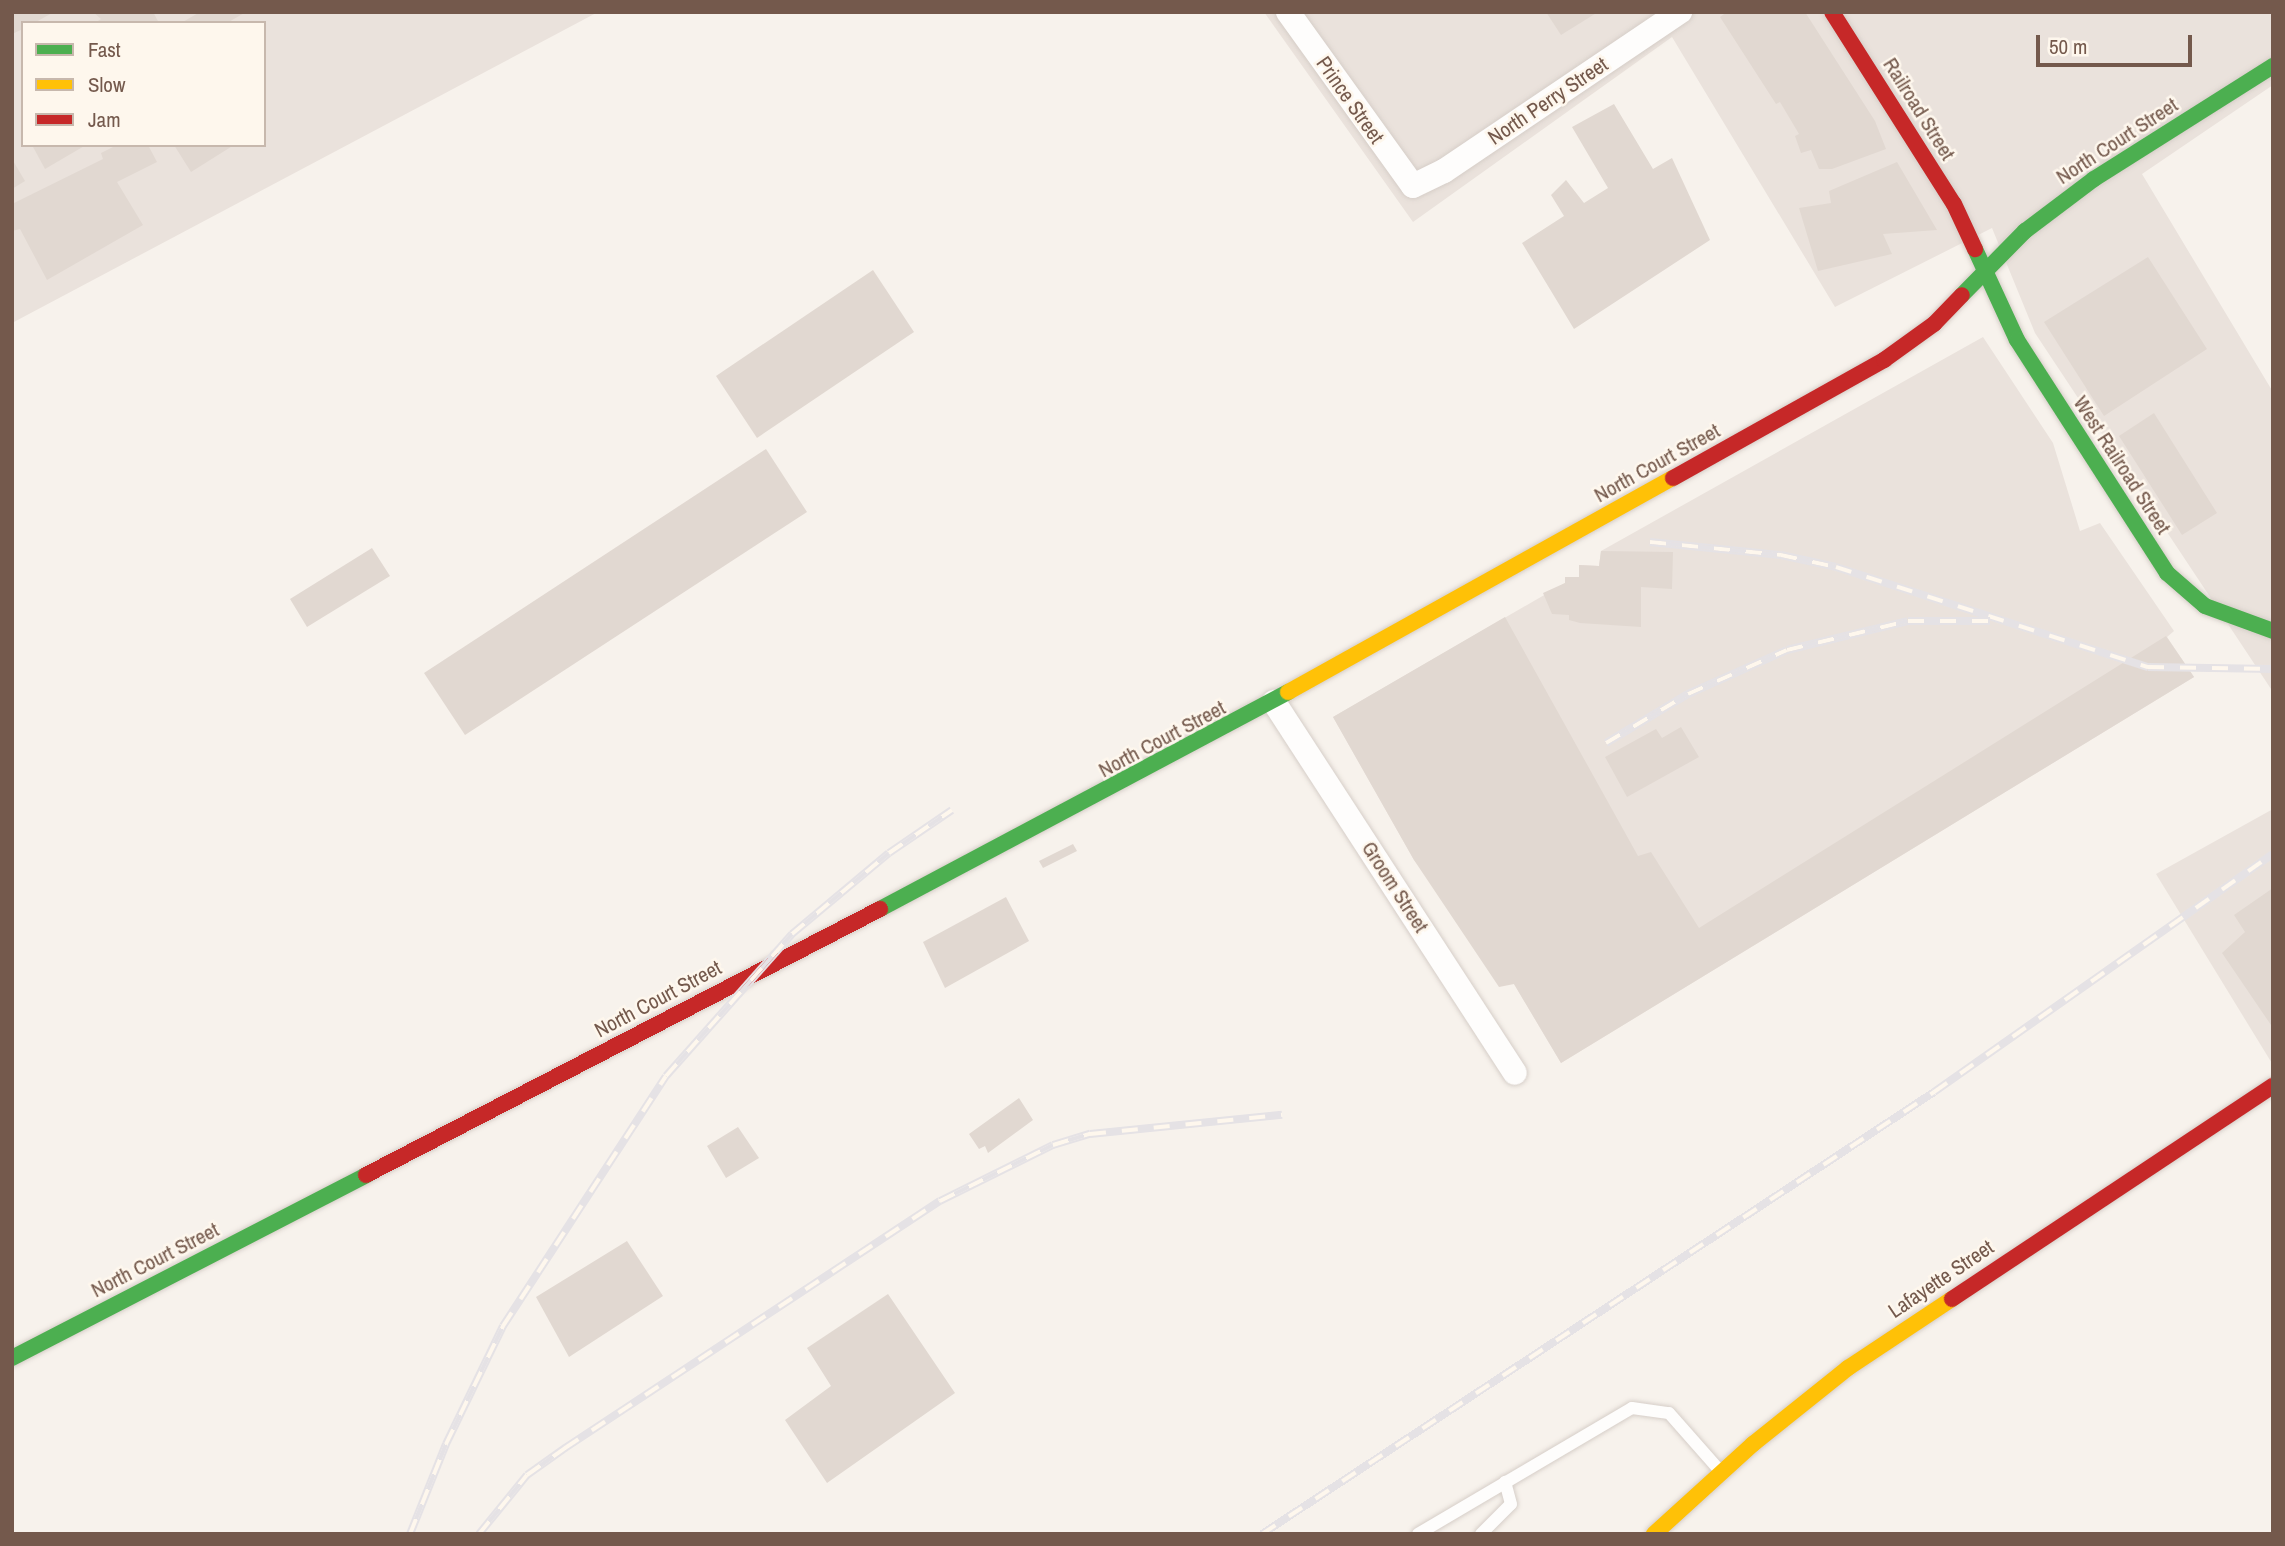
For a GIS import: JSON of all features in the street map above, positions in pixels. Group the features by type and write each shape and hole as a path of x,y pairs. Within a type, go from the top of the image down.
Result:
{"main road":[{"name":"Railroad Street","path":"1832,12 1967,231 1985,271"},
{"name":"North Court Street","path":"12,1358 1274,702 1884,360 1934,324 2025,231 2094,179 2273,66"},
{"name":"West Railroad Street","path":"1985,271 2017,340 2167,573 2205,606 2273,631"},
{"name":"Lafayette Street","path":"1654,1534 1721,1472 1848,1368 1939,1304 2273,1086"}],"street":[{"name":"Prince Street","path":"1288,12 1413,186"},
{"name":"North Perry Street","path":"1413,186 1444,171 1680,12"},
{"name":"Groom Street","path":"1274,702 1515,1073"}],"lane":[{"path":"1418,1534 1632,1408 1669,1413 1721,1472"},
{"path":"1481,1534 1511,1504 1505,1482"}],"shaded area":[{"path":"12,12 598,12 12,323"},
{"path":"1264,12 2273,12 2273,85 2142,174 2273,392 2273,692 2035,333 1992,228 1835,307 1672,37 1413,222"},
{"path":"1983,337 2053,443 2080,531 2100,523 2174,631 2167,637 2194,677 1561,1063 1514,984 1414,860 1333,717 1565,583 1565,577 1579,577 1579,565 1599,566 1601,551"},
{"path":"2273,809 2273,1065 2156,874"}],"building":[{"path":"12,12 54,12 38,21 21,21 21,30 12,34"},
{"path":"93,12 153,12 158,21 98,21 101,19"},
{"path":"200,12 246,12 230,21 184,21"},
{"path":"1546,12 1598,12 1561,35"},
{"path":"1727,12 1805,12 1875,121 1886,149 1832,169 1819,169 1811,150 1801,153 1795,136 1799,134 1780,102 1776,104 1720,17"},
{"path":"1614,104 1653,169 1672,158 1710,240 1574,329 1522,243 1564,216 1551,195 1566,180 1584,203 1608,188 1572,127"},
{"path":"33,147 83,147 45,169"},
{"path":"113,147 149,147 157,162 117,182 143,225 47,280 20,229 12,231 12,204 103,159 101,153"},
{"path":"175,147 231,147 191,172"},
{"path":"12,159 25,181 12,189"},
{"path":"1897,162 1937,230 1883,234 1892,254 1818,271 1799,208 1831,203 1829,191"},
{"path":"2148,257 2207,349 2104,416 2044,322"},
{"path":"873,270 914,332 757,438 716,376"},
{"path":"2154,413 2217,513 2182,535 2119,436"},
{"path":"766,449 807,512 465,735 424,673"},
{"path":"372,548 390,576 307,627 290,599"},
{"path":"1601,551 1673,552 1672,589 1641,587 1641,627 1580,623 1569,620 1569,615 1552,614 1543,593 1565,583 1565,577 1579,577 1579,565 1599,566"},
{"path":"1505,617 1638,856 1651,852 1699,928 2166,636 2194,677 1561,1063 1514,984 1499,987 1414,860 1333,717"},
{"path":"1681,727 1699,757 1627,797 1605,757 1656,729 1662,738"},
{"path":"1073,844 1077,851 1043,868 1039,861"},
{"path":"2273,888 2273,1028 2222,953 2245,932 2234,915"},
{"path":"1006,897 1029,941 945,988 923,942"},
{"path":"1019,1098 1033,1120 988,1153 985,1146 979,1149 969,1134"},
{"path":"738,1127 759,1158 726,1178 707,1146"},
{"path":"627,1241 663,1296 569,1357 536,1297"},
{"path":"888,1294 955,1393 827,1483 785,1420 831,1386 807,1348"}],"railway":[{"path":"1650,542 1781,555 1836,567 2148,667 2273,669"},
{"path":"1606,743 1688,694 1787,650 1908,621 1990,621"},
{"path":"410,1534 446,1444 503,1326 666,1076 792,934 889,853 952,810"},
{"path":"1262,1534 1934,1092 2273,854"},
{"path":"479,1534 527,1475 940,1201 1053,1145 1090,1134 1282,1115"}],"traffic: fast":[{"path":"1962,295 2025,231 2094,179 2273,66"},
{"path":"1975,249 2017,340 2167,573 2205,606 2273,631"},
{"path":"880,909 1288,692"},
{"path":"12,1358 366,1175"}],"traffic: slow":[{"path":"1288,692 1673,478"},
{"path":"1654,1534 1753,1444 1848,1368 1952,1299"}],"traffic: jam":[{"path":"1832,12 1954,204 1975,249"},
{"path":"1673,478 1884,360 1934,324 1962,295"},
{"path":"366,1175 880,909"},
{"path":"1952,1299 2273,1086"}]}
